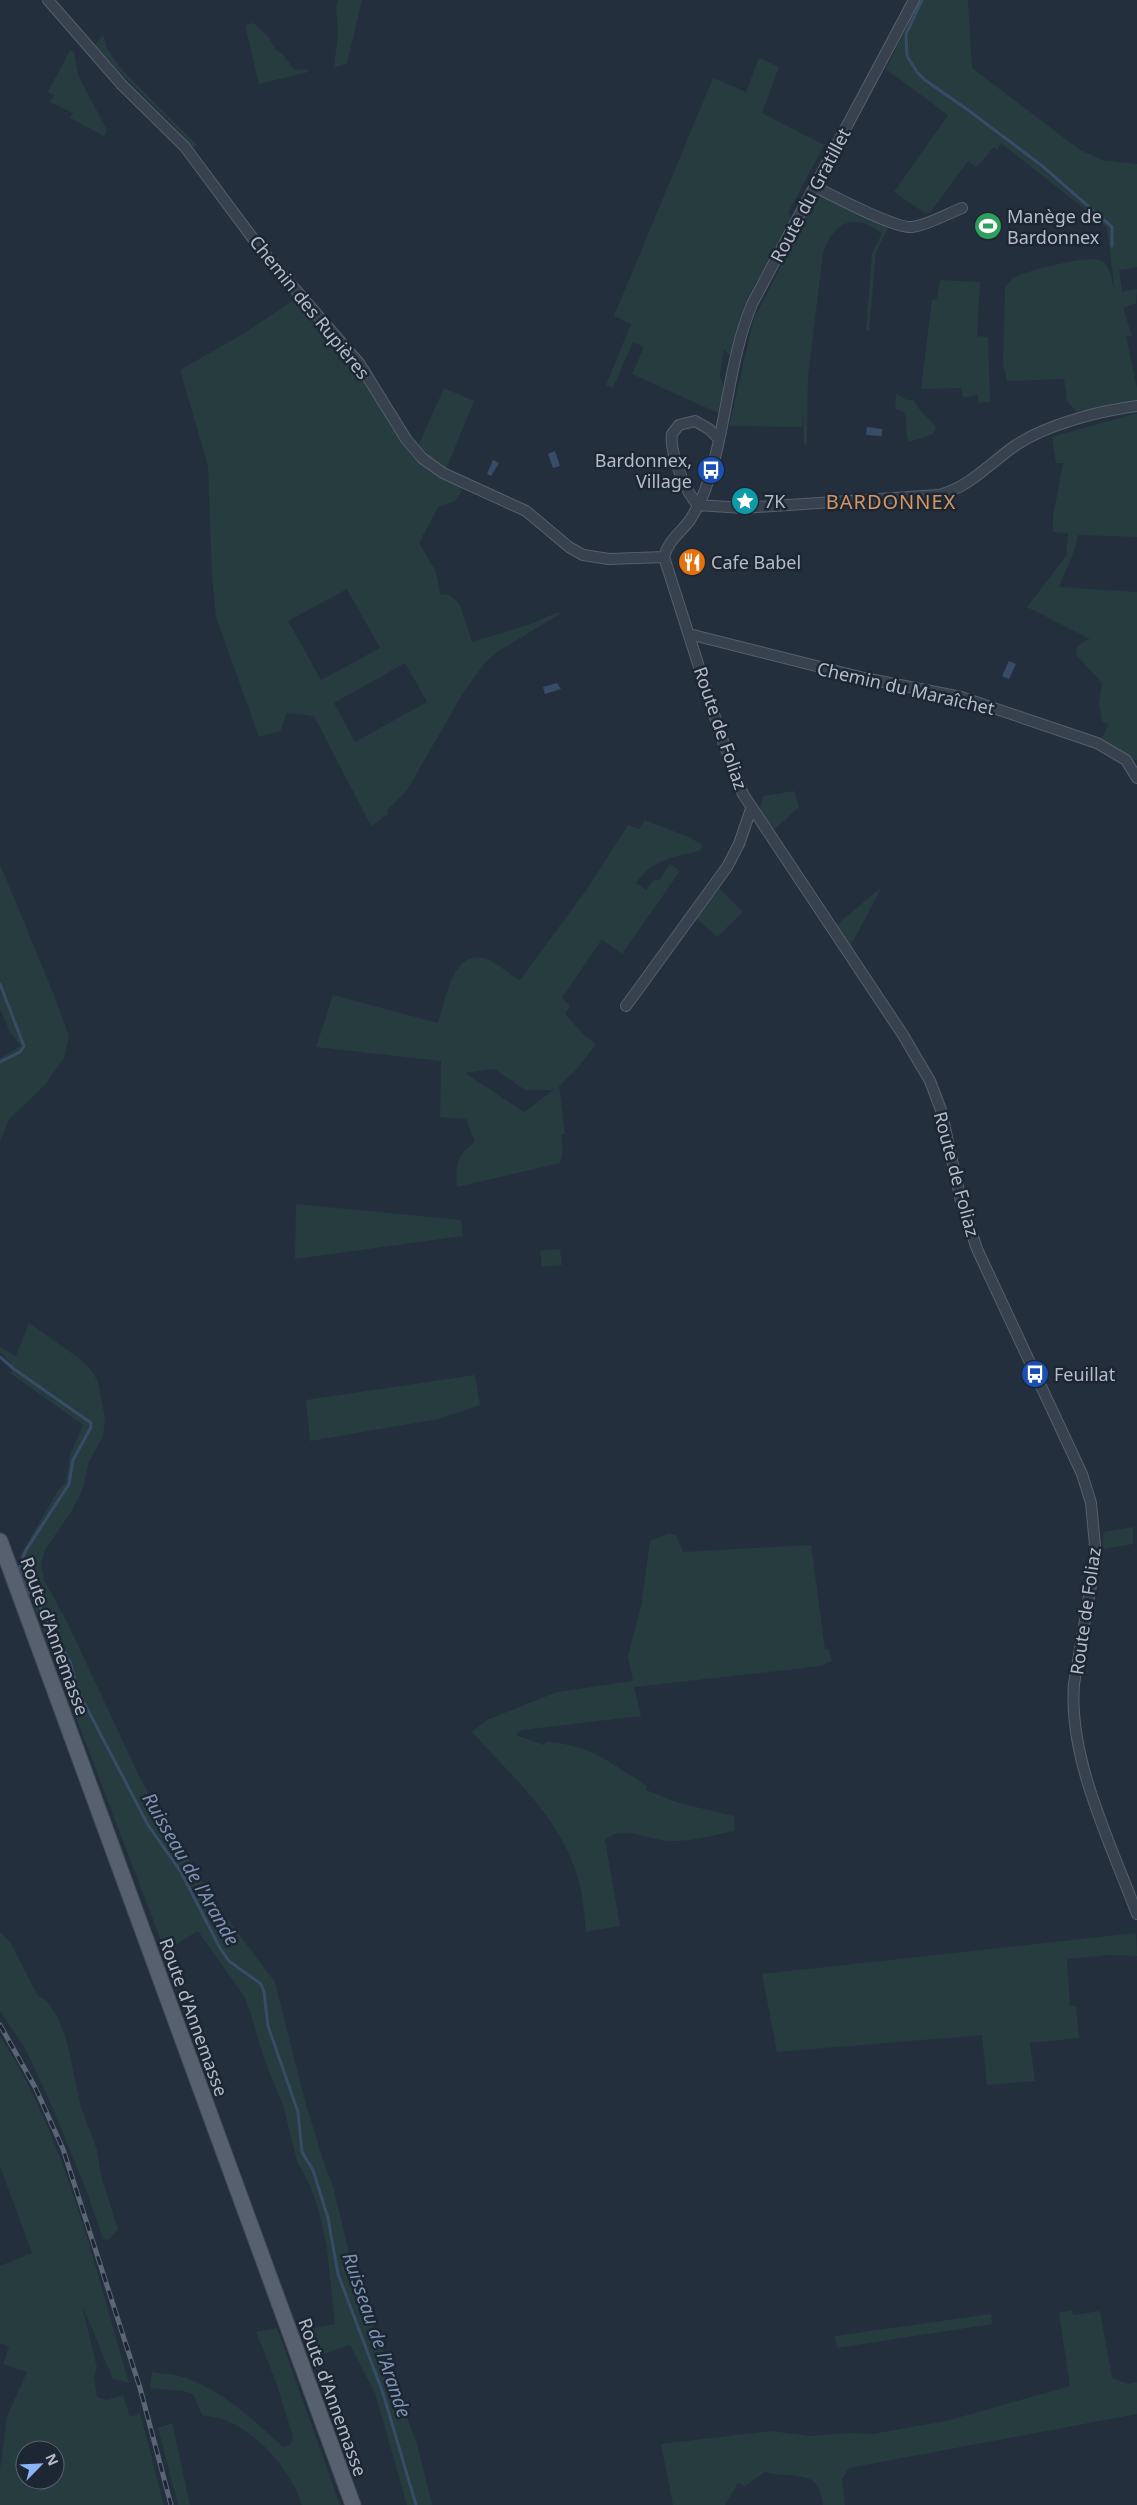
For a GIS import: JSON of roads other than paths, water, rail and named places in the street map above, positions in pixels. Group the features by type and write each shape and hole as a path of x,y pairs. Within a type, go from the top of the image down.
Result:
{"main road":[{"name":"Route d'Annemasse","path":"0,1541 353,2505"}],"street":[{"name":"Chemin des Rupières","path":"48,0 122,85 185,147 263,252 359,363 406,439 422,458 444,472 526,511 575,551 589,556 609,559 664,557"},
{"name":"Route du Gratillet","path":"664,557 669,544 688,522 704,493 719,439 737,352 750,311 914,0"},
{"path":"815,187 892,223 908,228 962,208"},
{"path":"719,439 695,421 679,425 672,434 674,456 690,495 698,505 744,508 938,495 965,485 1016,445 1038,433 1070,422 1137,406"},
{"name":"Route de Foliaz","path":"664,557 728,755 751,809 903,1035 930,1081 941,1110 962,1201 977,1249 1082,1474 1094,1521 1096,1556 1074,1684 1073,1703 1076,1728 1085,1771 1137,1914"},
{"name":"Chemin du Maraîchet","path":"689,634 864,678 961,697 1097,743 1126,760 1137,778"},
{"path":"626,1006 727,867 739,844 751,809"}],"water":[{"path":"867,427 882,429 882,436 866,435"},
{"path":"555,451 560,466 553,468 548,454"},
{"path":"493,460 499,463 491,476 487,474"},
{"path":"1009,661 1016,664 1009,679 1002,676"},
{"path":"557,683 561,689 545,694 543,687"}],"waterway":[{"path":"922,0 906,34 907,56 917,72 925,80 1041,165 1112,227 1112,246"},
{"name":"Ruisseau de l'Arande","path":"0,984 24,1046 20,1052 0,1062"},
{"name":"Ruisseau de l'Arande","path":"0,1357 91,1423 91,1427 73,1460 69,1484 26,1550 20,1566 21,1575 26,1588 41,1608 70,1662 78,1691 148,1825 181,1872 220,1948 229,1961 261,1984 264,1992 268,2026 298,2112 302,2152 313,2170 328,2218 338,2274 383,2393 416,2505"}],"railway":[{"path":"0,2025 35,2087 63,2149 140,2388 171,2505"}],"place":[{"name":"Manège de Bardonnex","path":"988,226"},
{"name":"Bardonnex, Village","path":"711,470"},
{"name":"7K","path":"745,501"},
{"name":"Cafe Babel","path":"692,562"},
{"name":"Feuillat","path":"1035,1374"}],"district":[{"name":"BARDONNEX","path":"891,501"}]}
